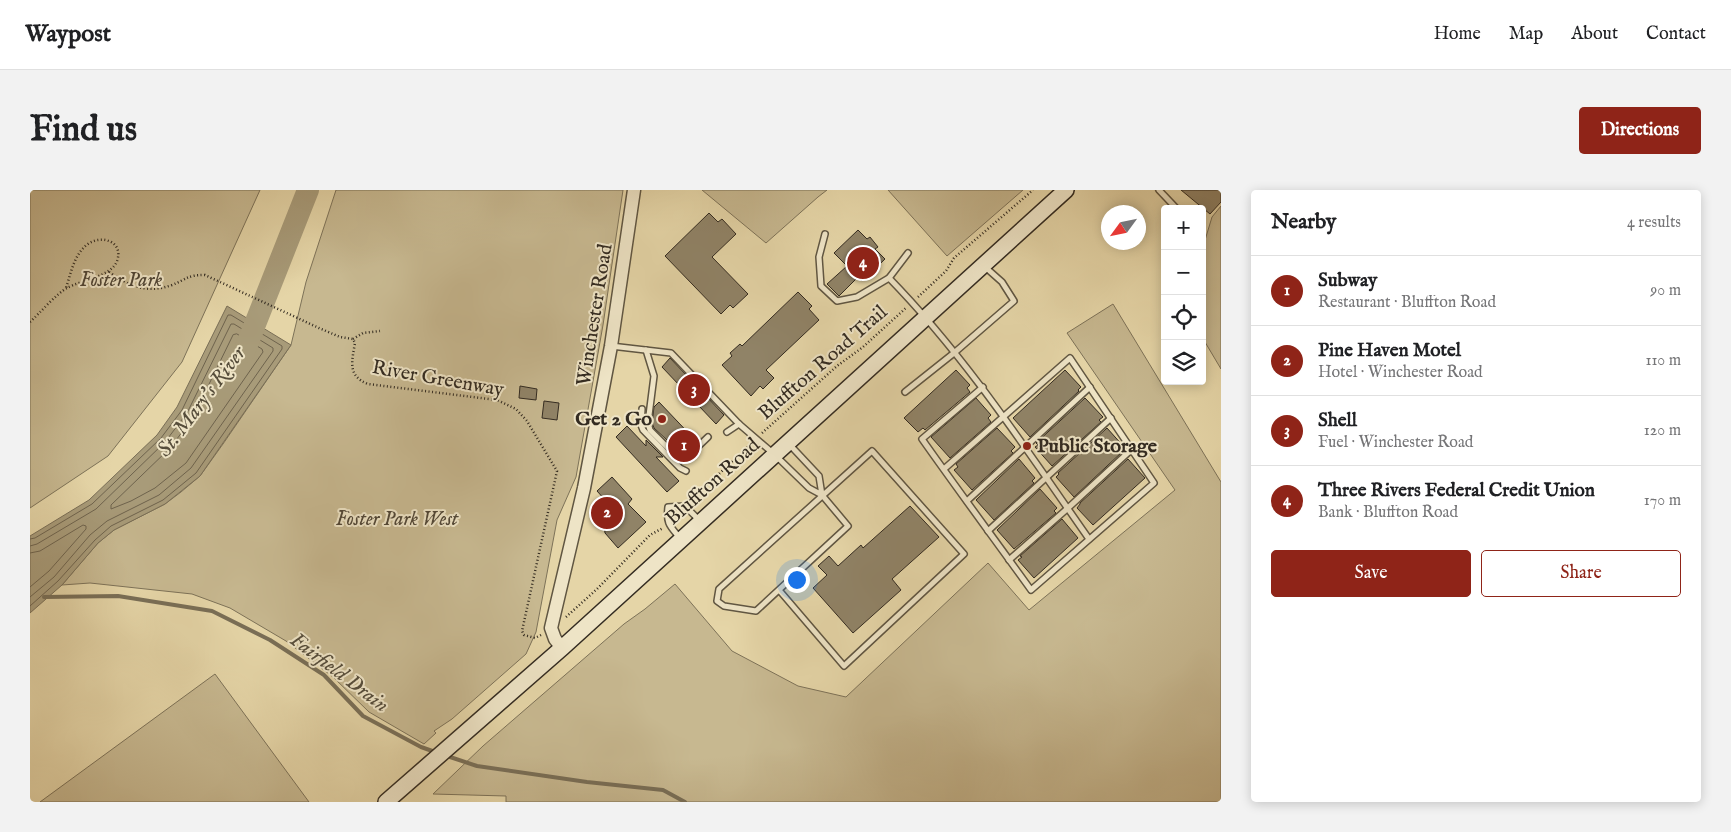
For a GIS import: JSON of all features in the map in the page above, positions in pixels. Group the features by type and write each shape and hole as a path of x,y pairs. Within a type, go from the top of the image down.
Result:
{"main road":[{"name":"Bluffton Road","path":"386,802 562,648 982,264 1066,190"}],"street":[{"name":"Winchester Road","path":"562,648 555,639 551,628 584,488 611,346 634,190"}],"lane":[{"path":"1159,190 1173,205"},
{"path":"825,234 819,257 821,286 837,301 857,297 889,278 908,253"},
{"path":"905,392 954,353 1014,300 1002,282 982,264"},
{"path":"889,278 926,317 983,387 1089,539"},
{"path":"611,346 671,353 756,440 774,454 809,488 822,495 848,526 779,590 756,612 724,606 717,601 719,589 822,495 872,450 964,554 844,666 779,590"},
{"path":"646,350 654,376 648,423 650,430 680,460 685,459 708,437"},
{"path":"944,469 1070,358 1154,484 1031,590 922,439 983,387"},
{"path":"967,501 1090,387"},
{"path":"642,409 641,425 643,430 686,472"},
{"path":"988,531 1110,418"},
{"path":"727,432 739,424"},
{"path":"787,442 819,476 822,495"},
{"path":"1009,560 1131,450"},
{"path":"681,539 668,525 668,507 685,506 700,522"}],"path":[{"name":"Bluffton Road Trail","path":"685,506 838,366 863,347 946,271 954,258 1032,190"},
{"path":"30,322 66,288 109,272 117,262 117,252 114,244 108,240 99,239 87,245 75,260 66,288"},
{"name":"River Greenway","path":"109,272 125,283 149,290 171,285 191,275 205,275 340,337 354,340 352,368 354,374 362,382 497,400 516,409 527,421 557,472 522,631 524,635 535,638"},
{"path":"354,340 363,333 380,331"},
{"path":"565,618 597,589 650,535 668,525"}],"green space":[{"name":"Foster Park","path":"30,190 260,190 182,362 108,456 30,508"},
{"name":"Foster Park West","path":"336,190 623,190 603,325 576,477 557,520 536,632 526,654 452,719 434,731 436,733 424,744 369,712 333,677 286,641 230,608 192,594 90,583 62,585 98,543 114,530 165,504 200,476 223,444 291,345 306,282"},
{"path":"702,190 827,190 766,243"},
{"path":"888,190 1023,190 947,256"},
{"path":"1221,206 1221,369 1206,344 1206,237 1212,217"},
{"path":"1113,304 1221,482 1221,802 506,802 506,796 433,794 483,746 624,624 675,584 732,651 798,686 846,697 988,563 1029,610 1175,490 1067,333"},
{"path":"215,674 309,802 40,802"}],"water":[{"path":"227,306 291,345 200,476 165,504 114,530 98,543 62,585 30,613 30,536 89,500 157,435 177,407"}],"building":[{"path":"1181,190 1221,190 1221,202 1210,214 1206,211 1206,205 1199,205"},
{"path":"709,213 718,222 722,219 736,234 712,257 748,294 733,308 730,305 721,314 665,256"},
{"path":"858,230 867,239 870,237 878,247 875,249 885,259 862,281 858,277 839,296 827,284 847,266 834,253"},
{"path":"798,292 812,306 809,309 819,320 766,370 774,378 763,389 760,386 751,396 722,365 732,356 730,353 740,344 742,346"},
{"path":"670,358 724,415 716,424 662,367"},
{"path":"956,370 970,385 967,388 970,392 925,430 923,428 918,432 904,418"},
{"path":"1065,370 1081,387 1079,391 1030,437 1013,418"},
{"path":"520,386 537,389 536,400 519,398"},
{"path":"976,398 991,415 988,418 991,422 950,458 931,437"},
{"path":"1085,398 1103,417 1099,420 1101,422 1052,466 1035,447 1038,445 1036,443"},
{"path":"544,401 559,403 557,420 542,418"},
{"name":"Get 2 Go","path":"659,402 697,442 683,455 654,428 652,423 654,407"},
{"path":"627,426 646,446 646,440 663,457 656,457 679,481 667,492 616,437"},
{"path":"997,428 1015,447 1011,451 1013,453 972,490 954,470 958,467 956,464"},
{"path":"1107,428 1124,447 1120,450 1122,452 1074,497 1056,477"},
{"path":"1019,459 1035,478 1032,481 1034,483 994,520 976,500"},
{"path":"1128,459 1145,478 1093,525 1077,508 1080,503"},
{"path":"612,477 632,499 628,504 646,522 618,548 605,533 604,525 593,513 606,501 597,491"},
{"path":"1040,489 1057,508 1054,511 1056,513 1014,549 997,530"},
{"path":"910,506 939,537 892,579 901,590 853,633 813,588 827,575 818,566 829,556 838,566 861,545 863,548"},
{"path":"1062,519 1078,538 1034,578 1018,560 1022,557 1020,556"}],"waterway":[{"name":"St. Mary's River","path":"244,352 308,190"},
{"name":"Fairfield Drain","path":"44,597 118,596 212,611 270,640 324,675 363,716 421,747 438,753"},
{"name":"Fairfield Drain","path":"447,756 477,766 587,782 663,790 685,802"}],"place":[{"name":"Three Rivers Federal Credit Union","path":"863,263"},
{"name":"Shell","path":"694,390"},
{"name":"Get 2 Go","path":"662,419"},
{"name":"Subway","path":"684,446"},
{"name":"Public Storage","path":"1027,446"},
{"name":"Pine Haven Motel","path":"607,513"}]}
